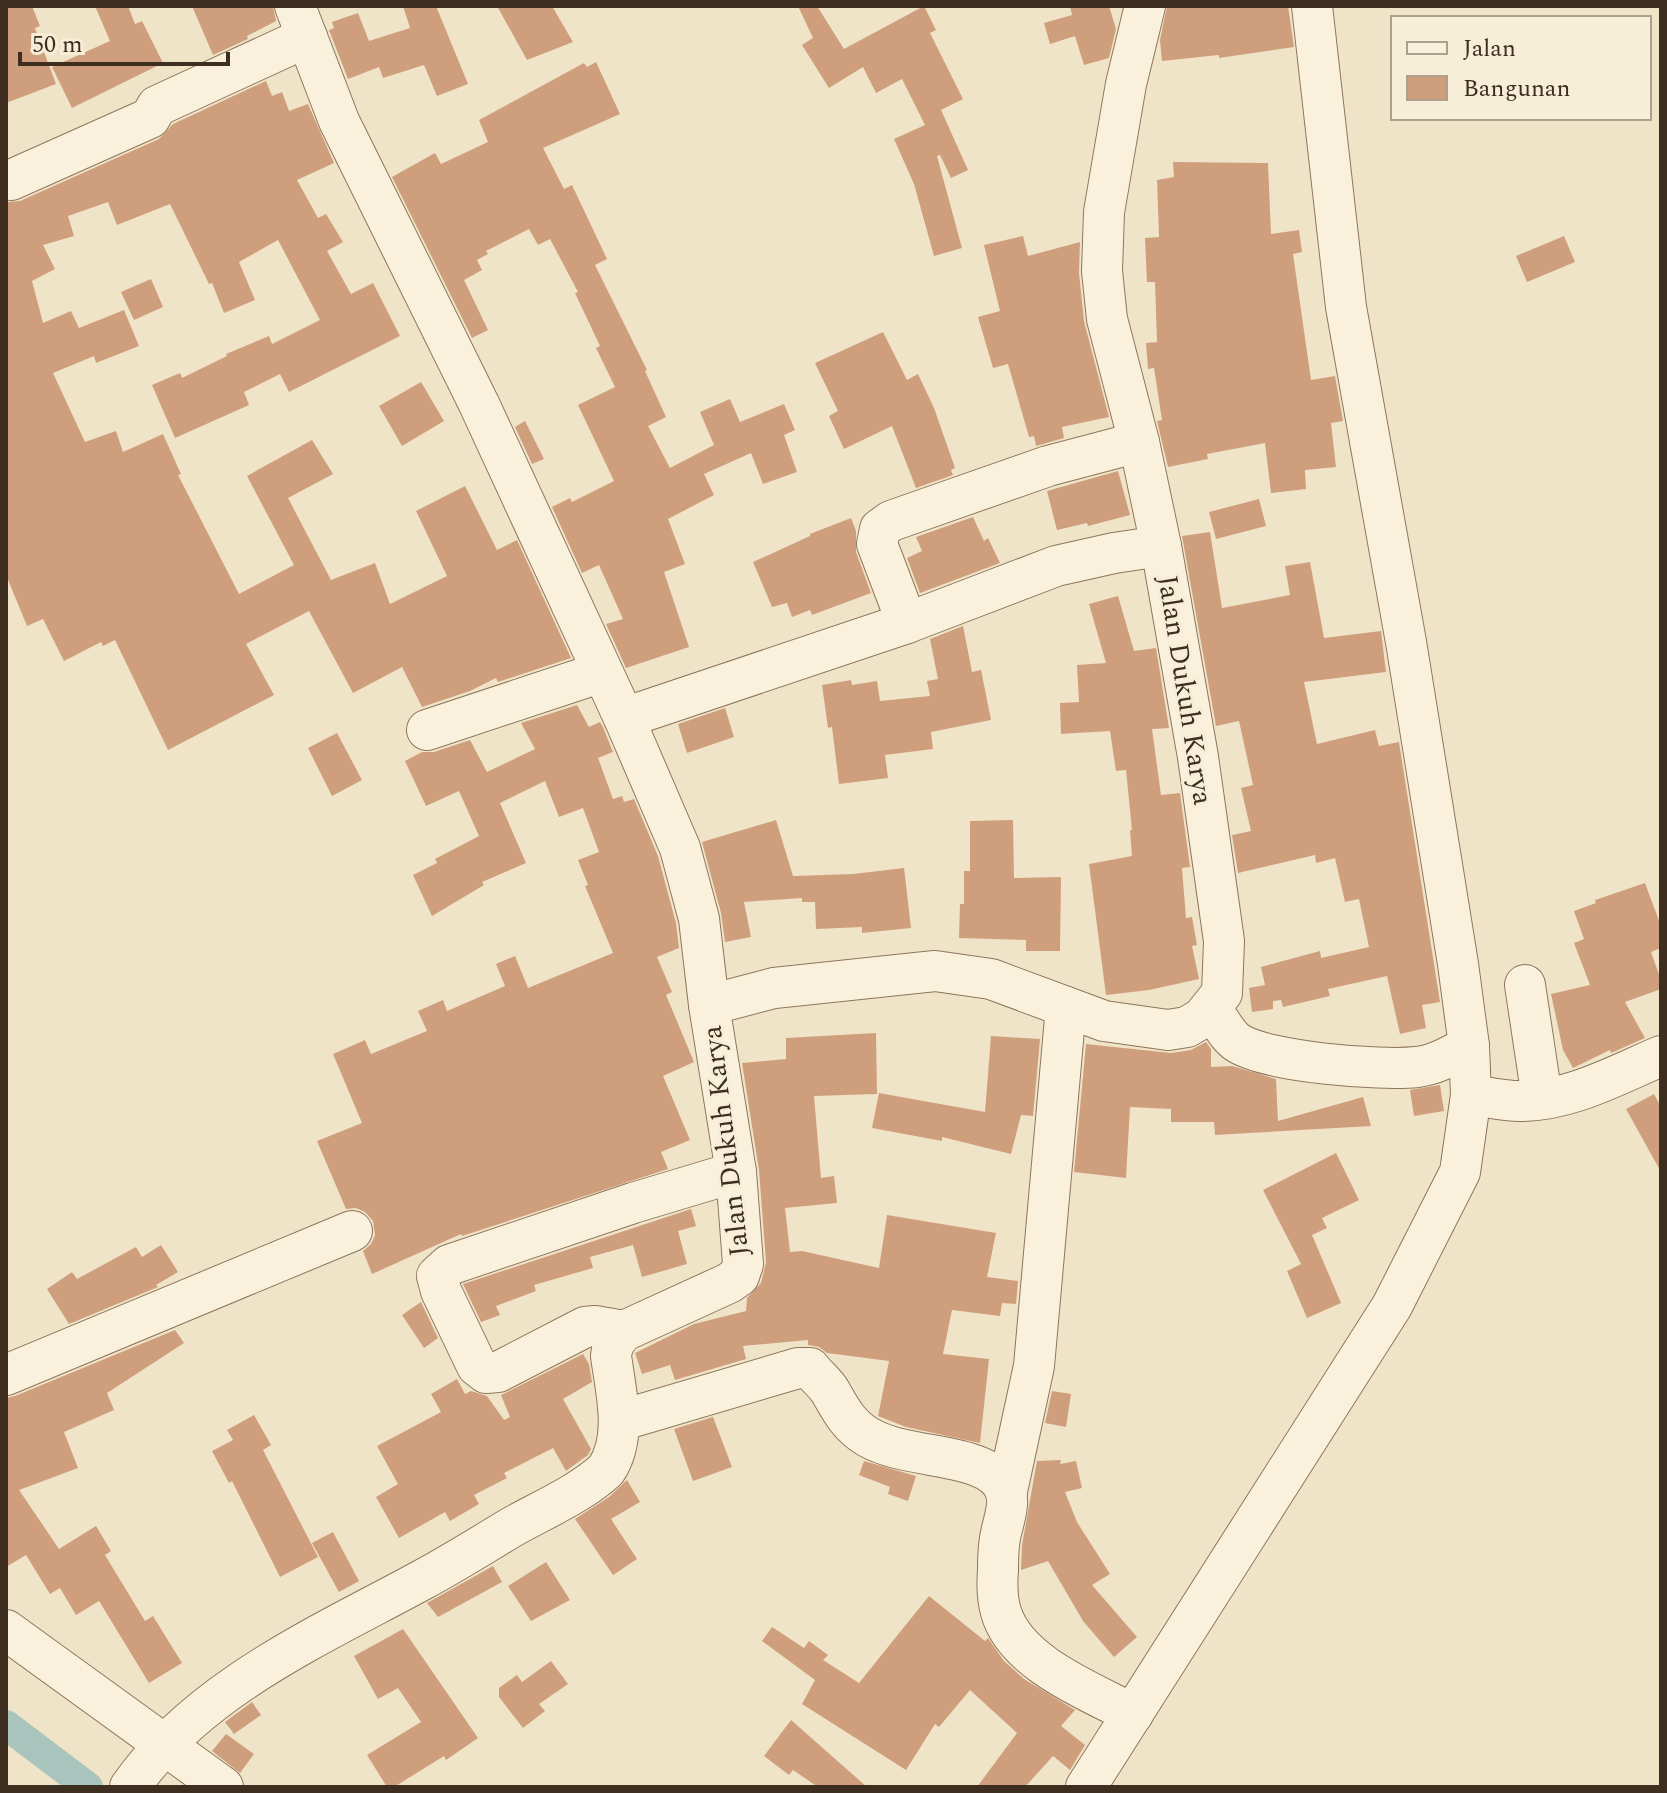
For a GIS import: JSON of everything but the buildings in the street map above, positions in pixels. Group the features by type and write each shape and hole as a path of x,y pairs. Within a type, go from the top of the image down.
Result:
{"street":[{"name":"Jalan Dukuh Karya","path":"624,1331 729,1283 739,1276 743,1264 736,1172 709,1005 774,988 935,971 991,979 1104,1021 1168,1030 1187,1027 1212,1009 1222,993 1224,941 1198,757 1161,546 1139,442 1107,319 1102,271 1104,212 1126,84 1145,6"},
{"path":"1086,1787 1392,1306 1460,1172 1471,1095 1469,1046 1458,964 1346,307 1312,6"},
{"path":"11,180 150,118 157,106 301,22 339,121 479,404 624,718 680,848 699,919 709,1005"},
{"path":"907,623 877,544 880,529 891,521 1008,479 1139,442"},
{"path":"624,718 907,623 1056,566 1161,546"},
{"path":"427,730 602,672"},
{"path":"1525,985 1542,1098"},
{"path":"1066,1007 1034,1366 1007,1491 997,1580 1000,1610 1009,1631 1028,1654 1133,1714"},
{"path":"1212,1009 1235,1041 1266,1054 1331,1063 1417,1067 1435,1063 1469,1046"},
{"path":"1471,1095 1520,1101 1587,1089 1661,1056"},
{"path":"147,1766 234,1686 261,1667 425,1578 601,1474 614,1455 619,1421 612,1349 624,1331 585,1327 498,1372 486,1373 477,1366 441,1291 437,1276 449,1265 736,1172"},
{"path":"6,1375 352,1231"},
{"path":"619,1421 798,1368 810,1368 829,1390 839,1411 870,1439 911,1454 984,1468 1007,1491"},
{"path":"6,1630 147,1766 223,1787"}],"waterway":[{"path":"6,1725 88,1787"}]}
